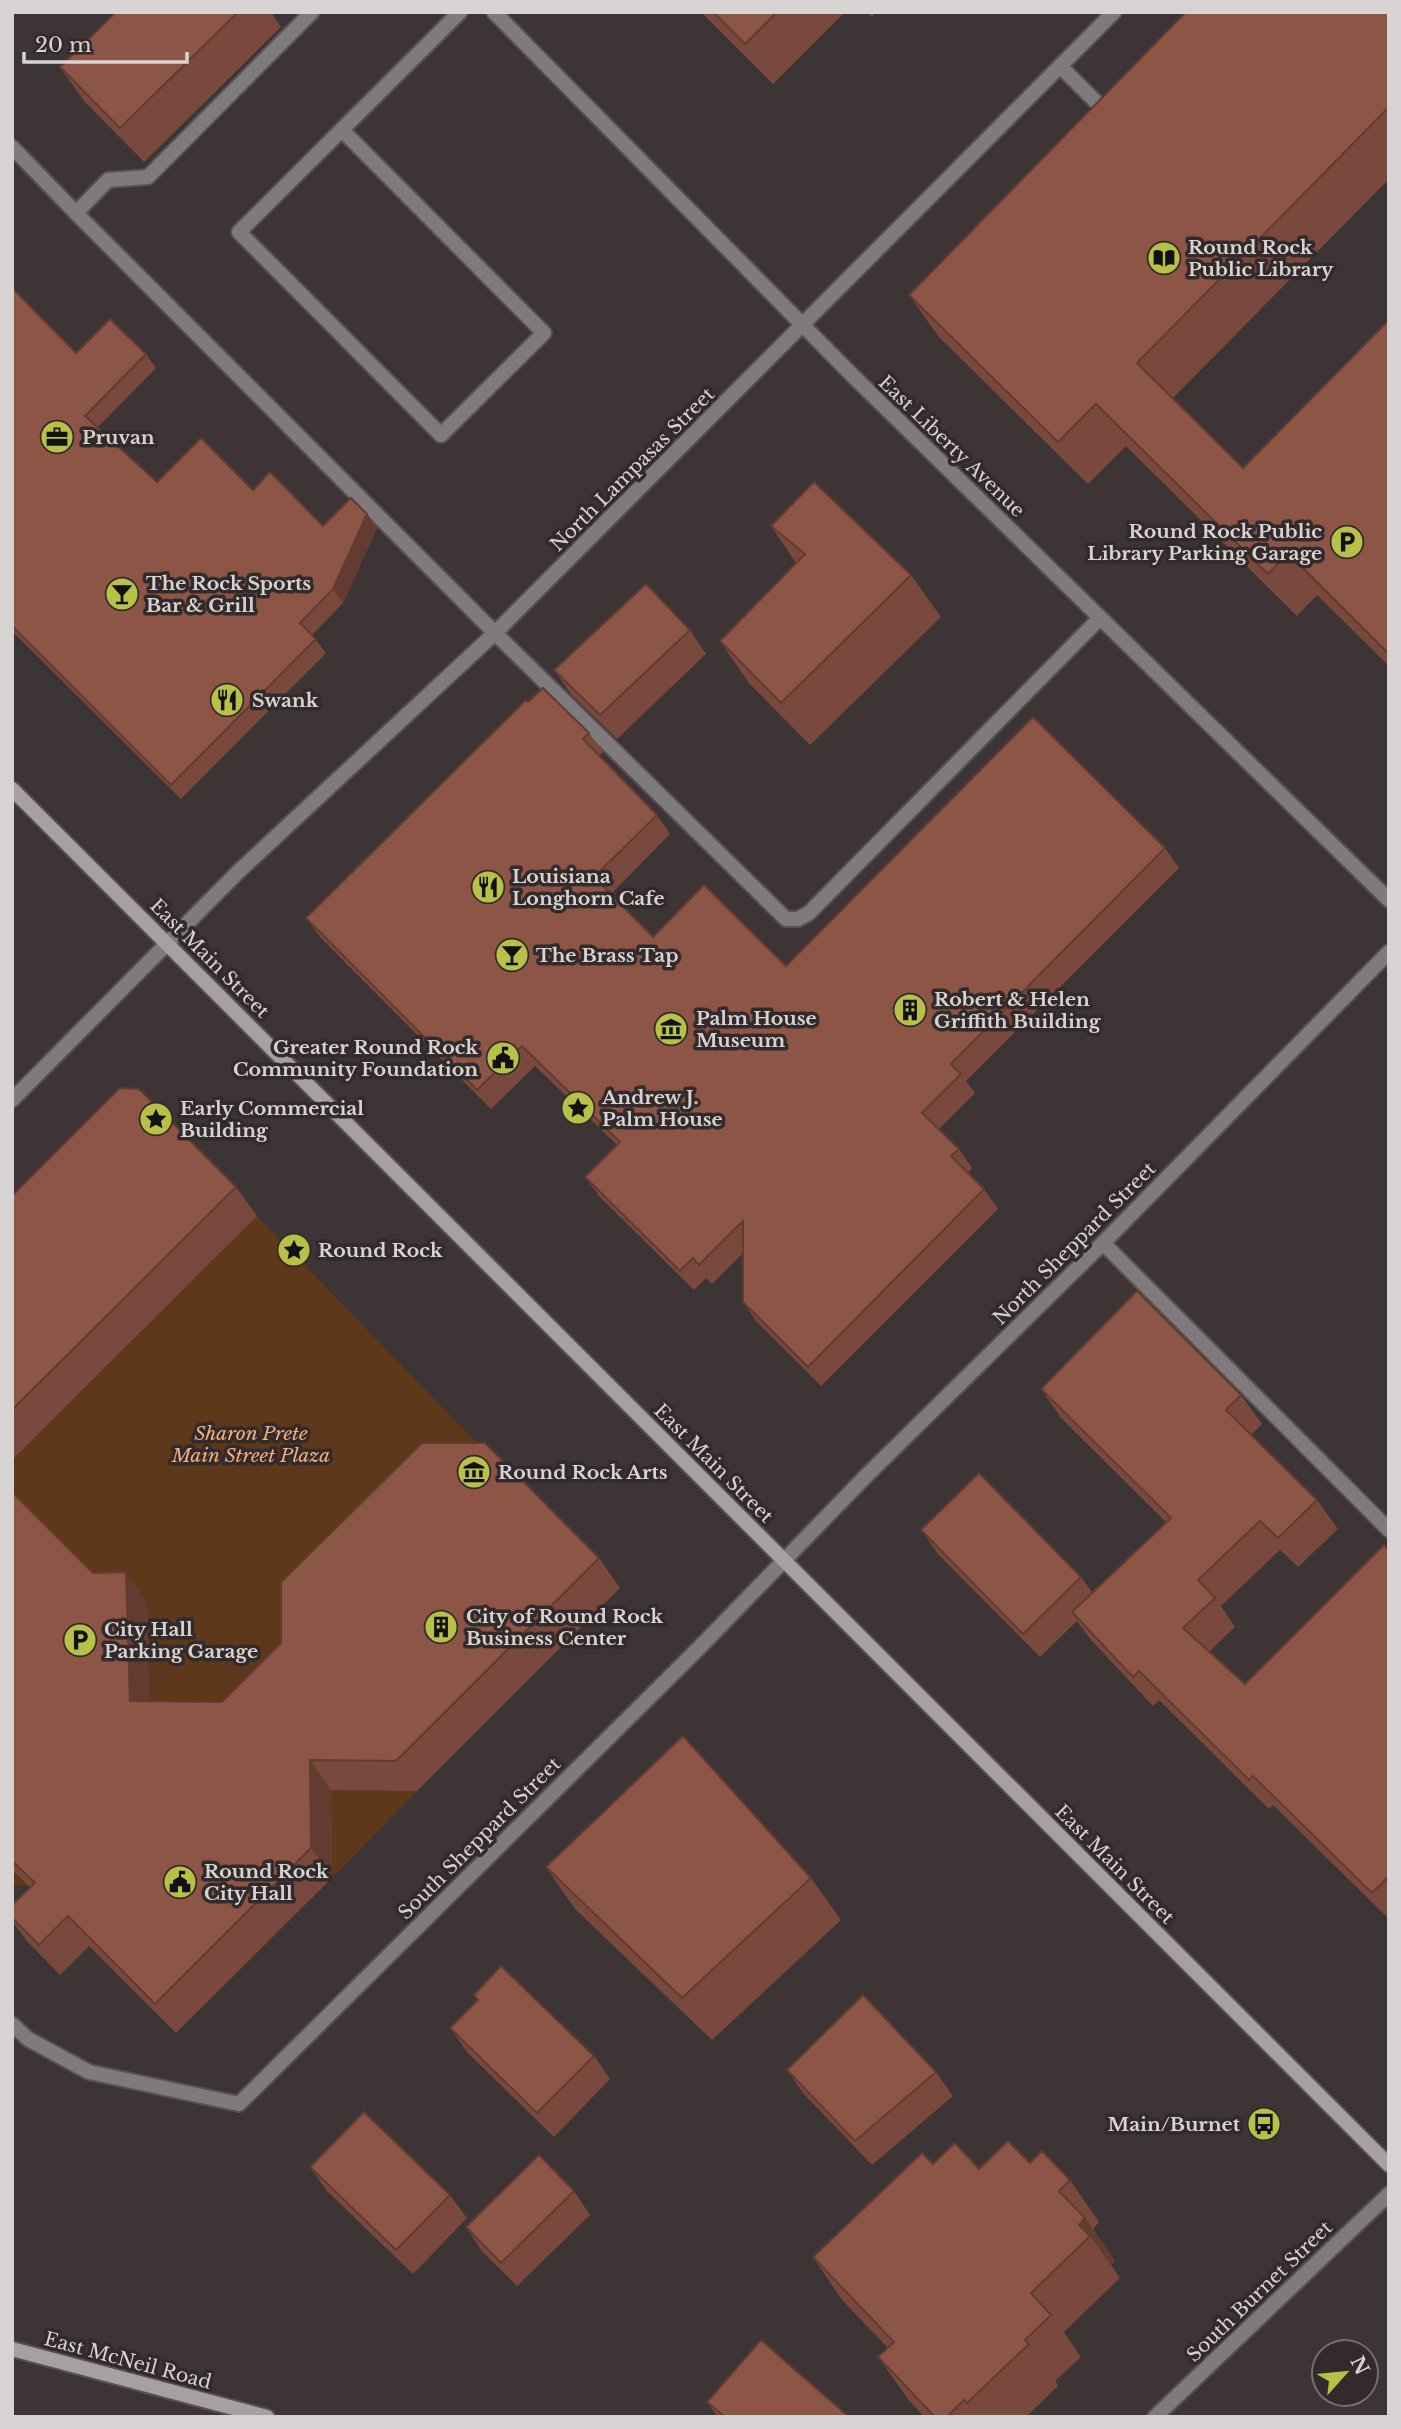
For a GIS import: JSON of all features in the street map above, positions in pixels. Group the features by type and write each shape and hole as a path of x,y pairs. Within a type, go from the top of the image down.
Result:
{"street":[{"path":"76,213 108,180 148,177 313,12"},
{"path":"342,130 544,333 441,435 239,232 460,12"},
{"name":"East Liberty Avenue","path":"494,12 802,325 1389,901"},
{"name":"North Lampasas Street","path":"12,1100 238,872 495,633 1114,12"},
{"path":"1060,66 1097,103 1116,109 1126,103"},
{"path":"12,146 495,633 786,919 798,919 809,913 1100,618"},
{"name":"East Main Street","path":"12,789 1389,2165"},
{"name":"North Sheppard Street","path":"784,1560 1103,1243 1389,952"},
{"path":"1103,1243 1389,1530"},
{"name":"South Sheppard Street","path":"12,2024 28,2039 89,2072 239,2104 784,1560"},
{"name":"South Burnet Street","path":"1156,2417 1389,2194"},
{"name":"East McNeil Road","path":"12,2349 267,2417"}],"green space":[{"name":"Sharon Prete Main Street Plaza","path":"257,1216 506,1473 417,1791 332,1878 12,1886 12,1826 143,1696 151,1695 150,1670 113,1602 12,1500 12,1418 33,1439"}],"building":[{"path":"116,12 238,12 120,128 60,67"},
{"path":"713,12 777,12 745,44"},
{"name":"Round Rock Public Library","path":"1186,12 1389,12 1389,107 1137,363 1243,468 1389,320 1389,654 1288,553 1268,574 1096,404 1058,442 909,295"},
{"path":"12,288 76,353 110,319 146,354 85,416 157,482 201,438 253,490 270,472 323,526 351,498 367,514 333,589 300,623 316,639 171,785 12,626"},
{"path":"814,482 911,575 781,703 720,641 805,554 771,526"},
{"path":"646,584 690,630 600,715 554,670"},
{"path":"543,688 589,733 583,739 657,815 594,877 653,937 704,885 786,966 1033,717 1165,848 951,1064 961,1074 922,1113 959,1149 951,1156 984,1189 808,1367 743,1302 743,1221 699,1265 693,1258 680,1271 585,1177 620,1142 522,1046 477,1090 306,918 526,700 528,702"},
{"path":"120,1088 139,1089 236,1187 12,1410 12,1196"},
{"path":"1137,1291 1241,1395 1226,1410 1317,1500 1278,1538 1260,1521 1198,1580 1215,1598 1183,1628 1245,1684 1384,1545 1389,1550 1389,1876 1372,1893 1253,1776 1249,1780 1139,1671 1133,1677 1072,1612 1171,1518 1041,1389"},
{"path":"422,1443 485,1443 599,1558 396,1761 310,1760 311,1848 155,2004 68,1916 39,1945 12,1918 12,1905 35,1883 12,1861 12,1492 93,1573 126,1572 130,1701 222,1702 281,1643 281,1582"},
{"path":"979,1473 1081,1577 1023,1634 921,1530"},
{"path":"683,1736 811,1878 682,1998 546,1867"},
{"path":"501,1966 594,2056 537,2113 450,2028 478,2000 474,1995"},
{"path":"863,1995 936,2072 855,2141 787,2070"},
{"path":"364,2112 450,2195 396,2250 310,2167"},
{"path":"1008,2141 1030,2163 1042,2151 1070,2180 1059,2191 1085,2218 1079,2225 1090,2236 1031,2293 1051,2315 1025,2340 1029,2344 967,2403 964,2400 947,2417 935,2417 878,2357 894,2342 813,2257 922,2153 933,2164 955,2143 979,2169"},
{"path":"539,2155 574,2191 501,2263 466,2227"},
{"path":"761,2340 849,2417 725,2417 707,2402"}],"place":[{"name":"Round Rock Public Library","path":"1164,258"},
{"name":"Pruvan","path":"57,437"},
{"name":"Round Rock Public Library Parking Garage","path":"1347,542"},
{"name":"The Rock Sports Bar & Grill","path":"122,594"},
{"name":"Swank","path":"227,700"},
{"name":"Louisiana Longhorn Cafe","path":"488,887"},
{"name":"The Brass Tap","path":"512,955"},
{"name":"Robert & Helen Griffith Building","path":"910,1010"},
{"name":"Palm House Museum","path":"671,1029"},
{"name":"Greater Round Rock Community Foundation","path":"503,1058"},
{"name":"Andrew J. Palm House","path":"578,1108"},
{"name":"Early Commercial Building","path":"156,1119"},
{"name":"Round Rock","path":"294,1250"},
{"name":"Round Rock Arts","path":"474,1472"},
{"name":"City of Round Rock Business Center","path":"441,1627"},
{"name":"City Hall Parking Garage","path":"80,1640"},
{"name":"Round Rock City Hall","path":"180,1882"},
{"name":"Main/Burnet","path":"1264,2124"}]}
